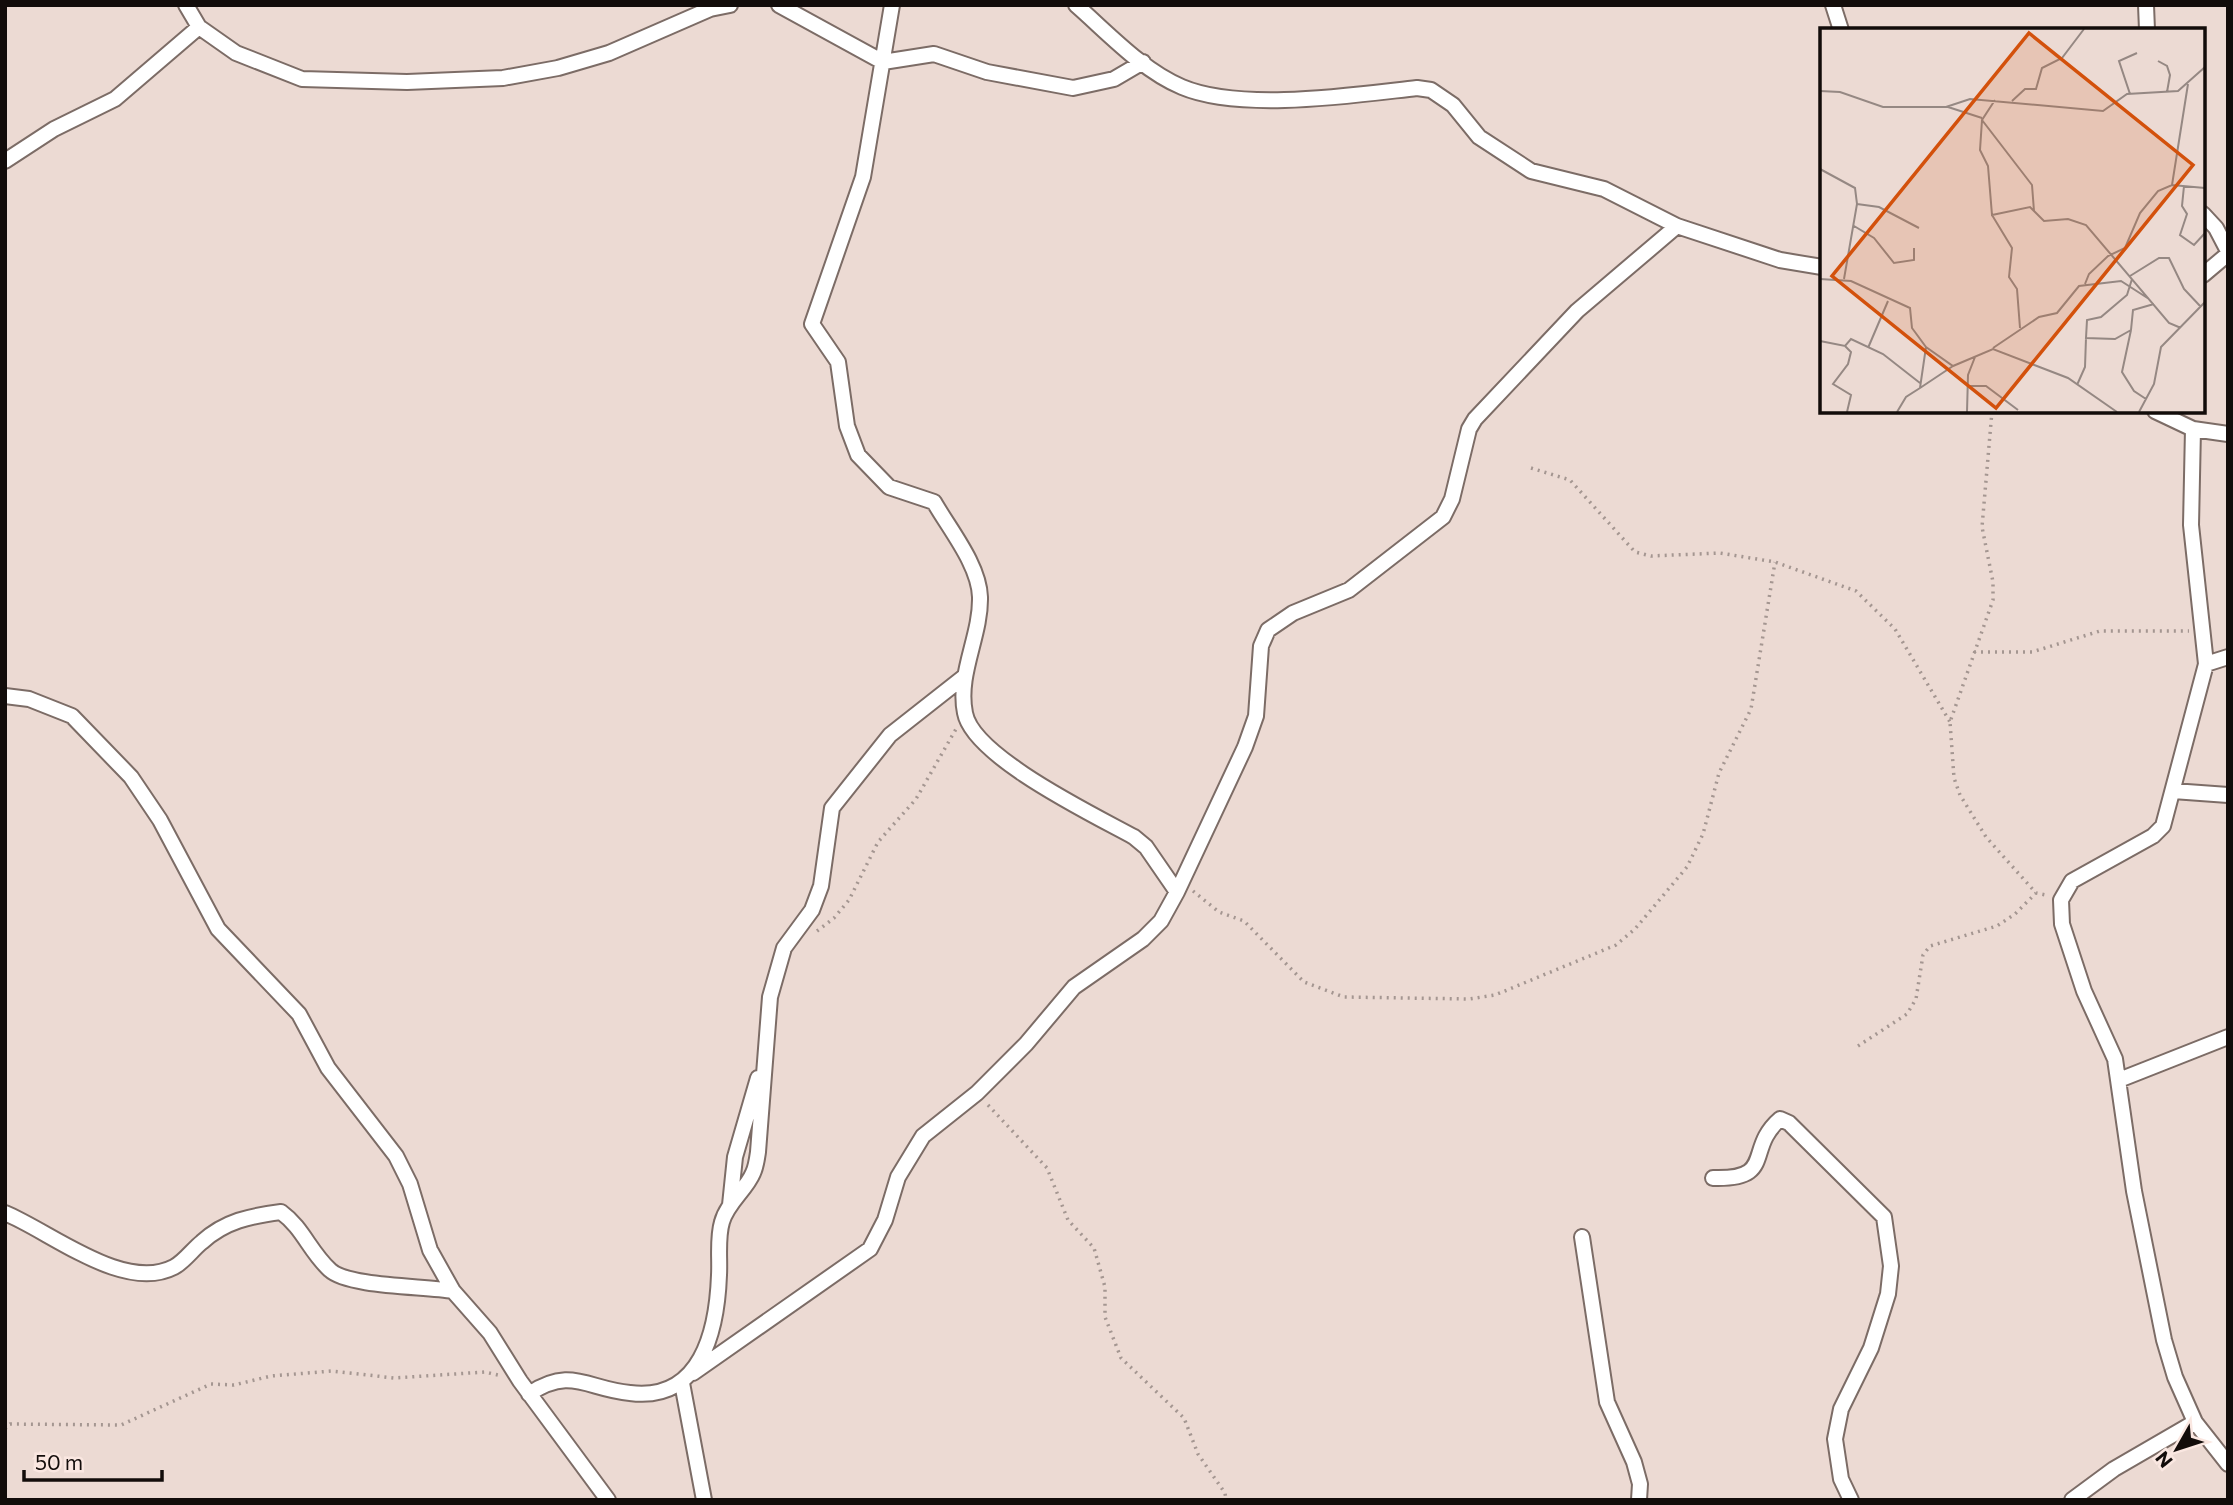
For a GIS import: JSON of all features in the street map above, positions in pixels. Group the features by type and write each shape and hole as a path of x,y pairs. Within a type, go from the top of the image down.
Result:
{"street":[{"path":"186,5 199,27 236,53 302,79 407,82 503,78 558,68 609,53 710,9 730,5"},
{"path":"779,5 883,62 934,54 988,72 1073,88 1114,79 1143,62"},
{"path":"892,5 863,177 812,324 838,362 847,426 858,455 889,487 934,502 977,577 980,599 965,676 965,715 985,743 1029,779 1134,836 1180,887"},
{"path":"1076,5 1143,62 1181,87 1214,97 1318,100 1418,88 1431,90 1453,105 1479,137 1531,171 1604,189 1677,226 1780,260 1820,267"},
{"path":"1833,5 1840,28"},
{"path":"2146,5 2147,28"},
{"path":"5,161 54,129 115,99 199,27"},
{"path":"2205,216 2216,228 2228,252 2205,273"},
{"path":"524,1387 568,1378 630,1394 654,1393 687,1378 870,1249 885,1220 898,1177 923,1136 977,1093 1026,1044 1073,987 1161,921 1180,887 1252,726 1261,646 1268,630 1293,613 1349,590 1443,517 1452,499 1469,429 1475,419 1577,311 1677,226"},
{"path":"2159,413 2193,429 2228,434"},
{"path":"2193,429 2191,525 2206,664 2173,792 2163,826 2153,836 2083,873 2072,881 2061,900 2062,924 2080,980 2115,1059 2134,1191 2164,1340 2175,1377 2195,1422 2228,1464"},
{"path":"2206,664 2228,657"},
{"path":"704,1500 687,1378 708,1345 719,1280 722,1223 730,1206 753,1173 758,1152 770,997 784,948 812,910 821,886 832,808 890,735 965,676"},
{"path":"5,696 29,699 72,716 131,778 160,820 218,929 299,1014 328,1068 396,1156 410,1184 430,1250 453,1291 490,1332 524,1387 608,1500"},
{"path":"2173,792 2228,795"},
{"path":"2119,1080 2228,1037"},
{"path":"730,1206 735,1157 767,1046"},
{"path":"1713,1178 1736,1179 1747,1175 1755,1167 1766,1132 1780,1119 1789,1123 1884,1217 1891,1266 1888,1294 1871,1348 1841,1409 1835,1439 1841,1479 1851,1500"},
{"path":"5,1213 110,1268 138,1274 173,1267 212,1233 229,1223 247,1216 281,1212 297,1224 314,1254 333,1273 366,1282 453,1291"},
{"path":"1582,1237 1607,1402 1634,1462 1640,1484 1639,1500"},
{"path":"2072,1500 2114,1469 2195,1422"}],"path":[{"path":"1992,413 1982,527 1993,582 1993,600 1950,722 1954,778 1960,795 1986,837 2036,892 2061,900"},
{"path":"1531,468 1570,481 1635,552 1651,556 1720,553 1775,562 1856,591 1895,629 1950,722"},
{"path":"1180,887 1219,912 1244,921 1304,982 1344,997 1469,999 1495,995 1616,945 1635,929 1687,867 1703,834 1718,774 1751,709 1775,562"},
{"path":"1974,652 2032,652 2100,631 2168,633 2201,629"},
{"path":"784,948 818,931 834,918 849,900 878,842 916,799 965,715"},
{"path":"1858,1046 1908,1014 1916,999 1923,955 1930,946 1997,926 2015,914 2036,892"},
{"path":"977,1093 1047,1168 1068,1220 1094,1248 1105,1287 1105,1317 1121,1358 1184,1418 1198,1454 1225,1493 1226,1500"},
{"path":"5,1429 10,1424 121,1424 211,1384 234,1385 271,1376 332,1371 394,1378 485,1372 524,1387"}]}
